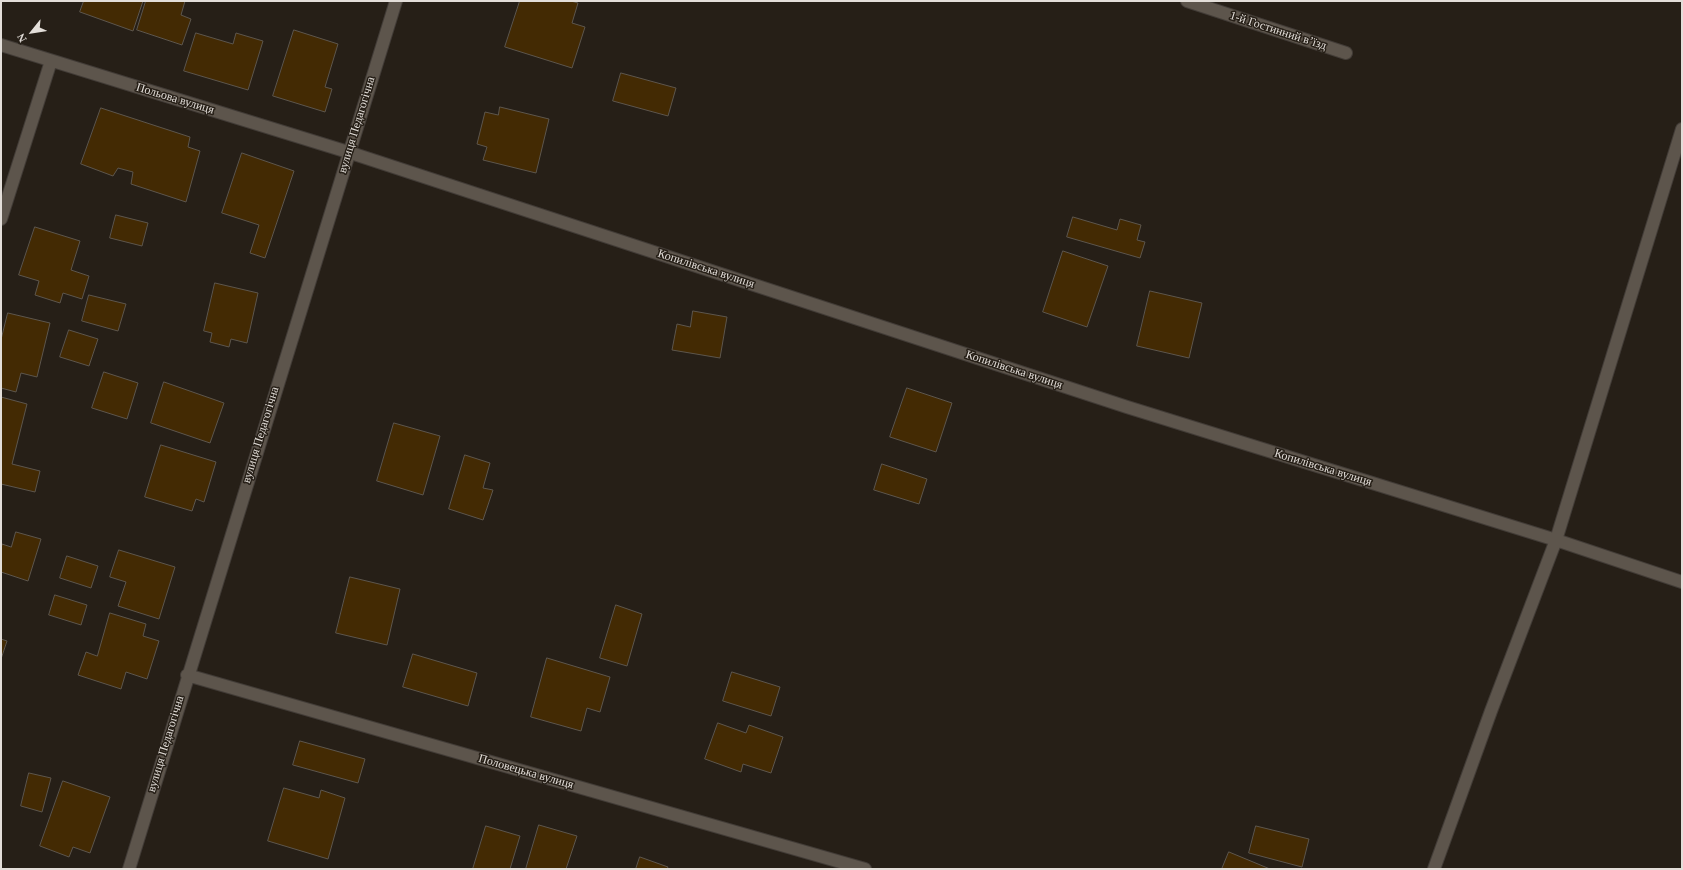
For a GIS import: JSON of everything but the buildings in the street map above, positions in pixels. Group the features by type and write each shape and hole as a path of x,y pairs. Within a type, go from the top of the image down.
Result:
{"street":[{"name":"вулиця Педагогічна","path":"129,869 187,675 396,1"},
{"name":"1-й Гостинний вʼїзд","path":"1186,1 1346,53"},
{"name":"Польова вулиця","path":"1,45 348,152"},
{"path":"1,219 52,61"},
{"path":"1434,869 1491,711 1556,540 1682,129"},
{"name":"Копилівська вулиця","path":"348,152 1119,405 1556,540 1682,582"},
{"name":"Половецька вулиця","path":"187,675 865,869"}]}
